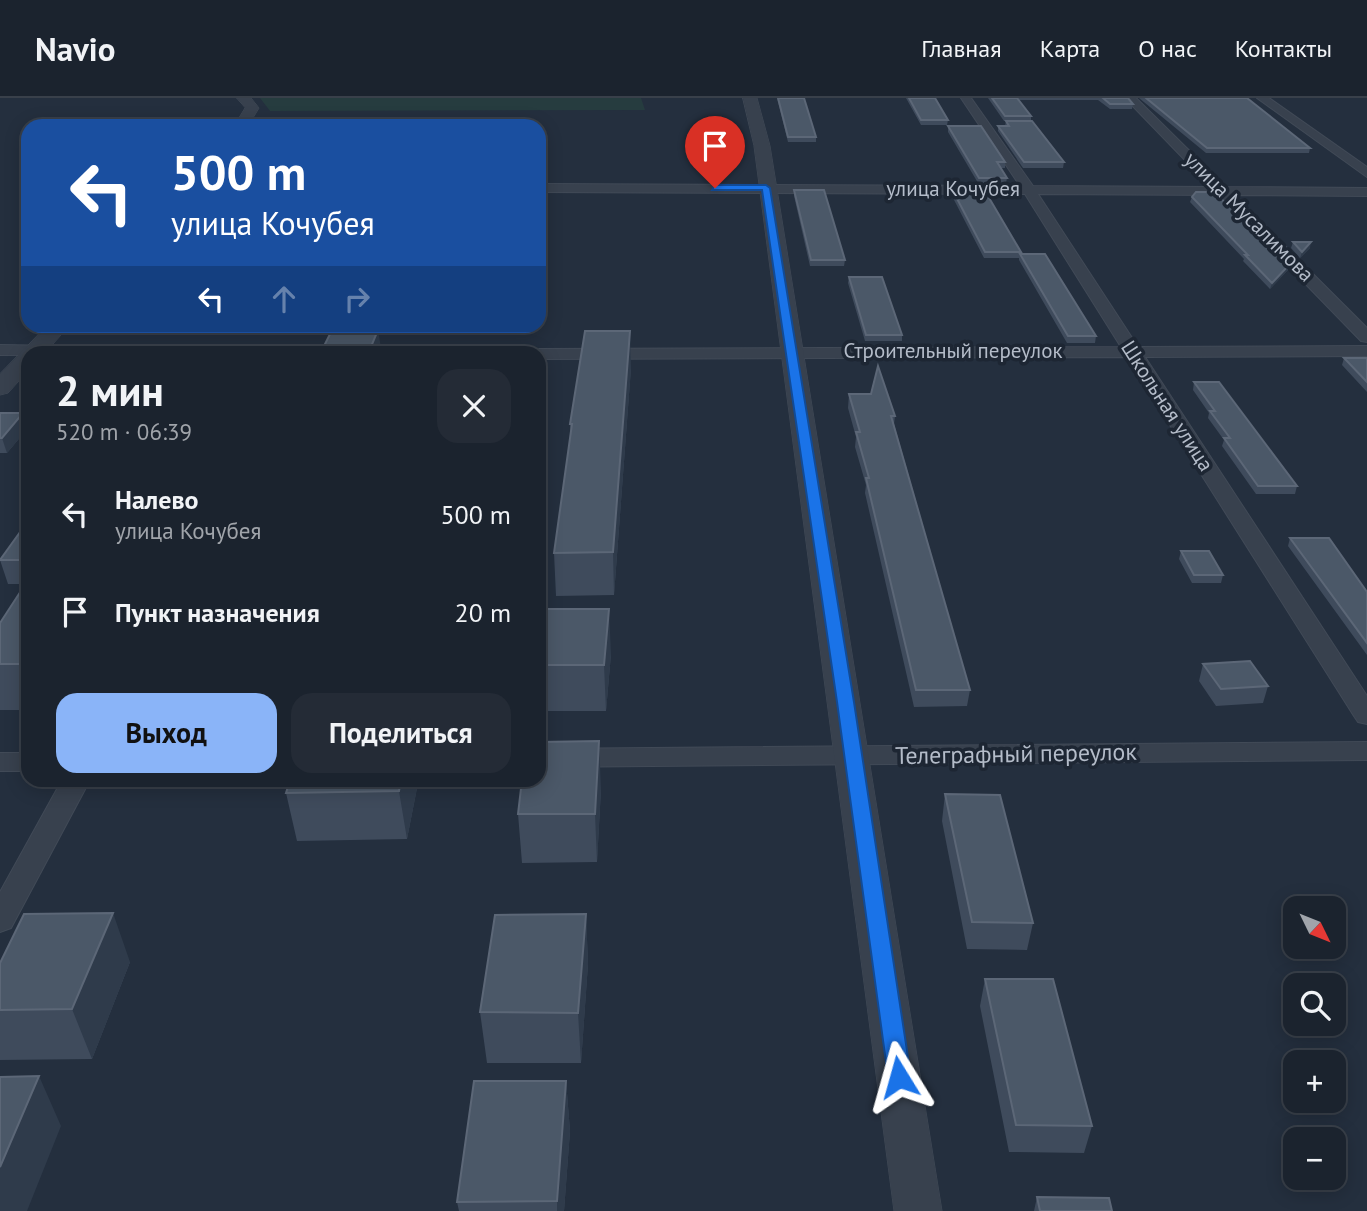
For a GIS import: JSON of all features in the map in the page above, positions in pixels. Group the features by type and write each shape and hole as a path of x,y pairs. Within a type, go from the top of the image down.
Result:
{"street":[{"path":"244,98 252,108 245,119"},
{"path":"750,98 762,146 766,188 853,755 919,1211"},
{"name":"Школьная улица","path":"966,98 1028,189 1367,716"},
{"name":"улица Мусалимова","path":"1130,98 1367,337"},
{"path":"1262,98 1367,173"},
{"name":"улица Кочубея","path":"546,188 1367,192"},
{"path":"39,346 51,333"},
{"path":"0,350 21,353"},
{"name":"Строительный переулок","path":"546,354 1367,351"},
{"path":"0,388 21,365"},
{"name":"Телеграфный переулок","path":"546,758 1367,751"},
{"path":"0,762 21,762"},
{"path":"0,920 72,787"}],"green space":[{"path":"260,98 641,98 645,110 270,111"}],"building":[{"path":"778,98 804,98 816,137 788,137"},
{"path":"909,98 935,98 948,120 921,120"},
{"path":"992,98 1017,98 1031,116 1005,116"},
{"path":"1103,98 1128,98 1133,104 1110,104"},
{"path":"1146,98 1247,98 1310,148 1207,148"},
{"path":"1006,121 1032,121 1064,162 1024,162 998,126 1009,126"},
{"path":"948,126 981,126 1005,162 997,162 1007,178 979,178"},
{"path":"794,190 824,190 845,260 811,260"},
{"path":"953,191 985,191 1021,252 985,252"},
{"path":"1196,192 1214,192 1290,264 1272,283 1192,197"},
{"path":"1293,242 1311,242 1302,252"},
{"path":"1020,254 1045,254 1096,336 1068,336"},
{"path":"849,277 882,277 902,335 866,335"},
{"path":"585,331 630,331 613,552 554,553 570,424"},
{"path":"330,333 377,333 371,346 324,346"},
{"path":"1344,358 1367,358 1367,382"},
{"path":"878,366 895,416 891,416 970,690 916,690 866,478 869,478 856,432 860,432 849,394 871,394"},
{"path":"1194,382 1219,382 1297,486 1258,486 1224,438 1230,438 1210,411 1215,411"},
{"path":"0,413 21,413 21,415 0,438"},
{"path":"21,531 21,560 0,560"},
{"path":"1290,538 1329,538 1367,592 1367,643"},
{"path":"1181,551 1209,551 1223,575 1194,575"},
{"path":"21,591 21,664 0,664 0,623"},
{"path":"546,609 609,609 604,665 546,665"},
{"path":"1250,661 1268,686 1221,689 1203,664"},
{"path":"599,741 595,814 518,814 521,787 546,787 546,742"},
{"path":"288,787 400,787 399,791 286,793"},
{"path":"945,794 1000,795 1033,923 972,922"},
{"path":"113,913 72,1009 0,1010 0,963 24,914"},
{"path":"586,914 578,1013 480,1012 495,915"},
{"path":"985,979 1053,979 1092,1126 1016,1125"},
{"path":"39,1076 0,1167 0,1077"},
{"path":"474,1081 566,1081 557,1201 457,1202"},
{"path":"1037,1197 1109,1198 1112,1211 1040,1211"}],"route":[{"path":"715,188 766,188 899,1077"}]}
